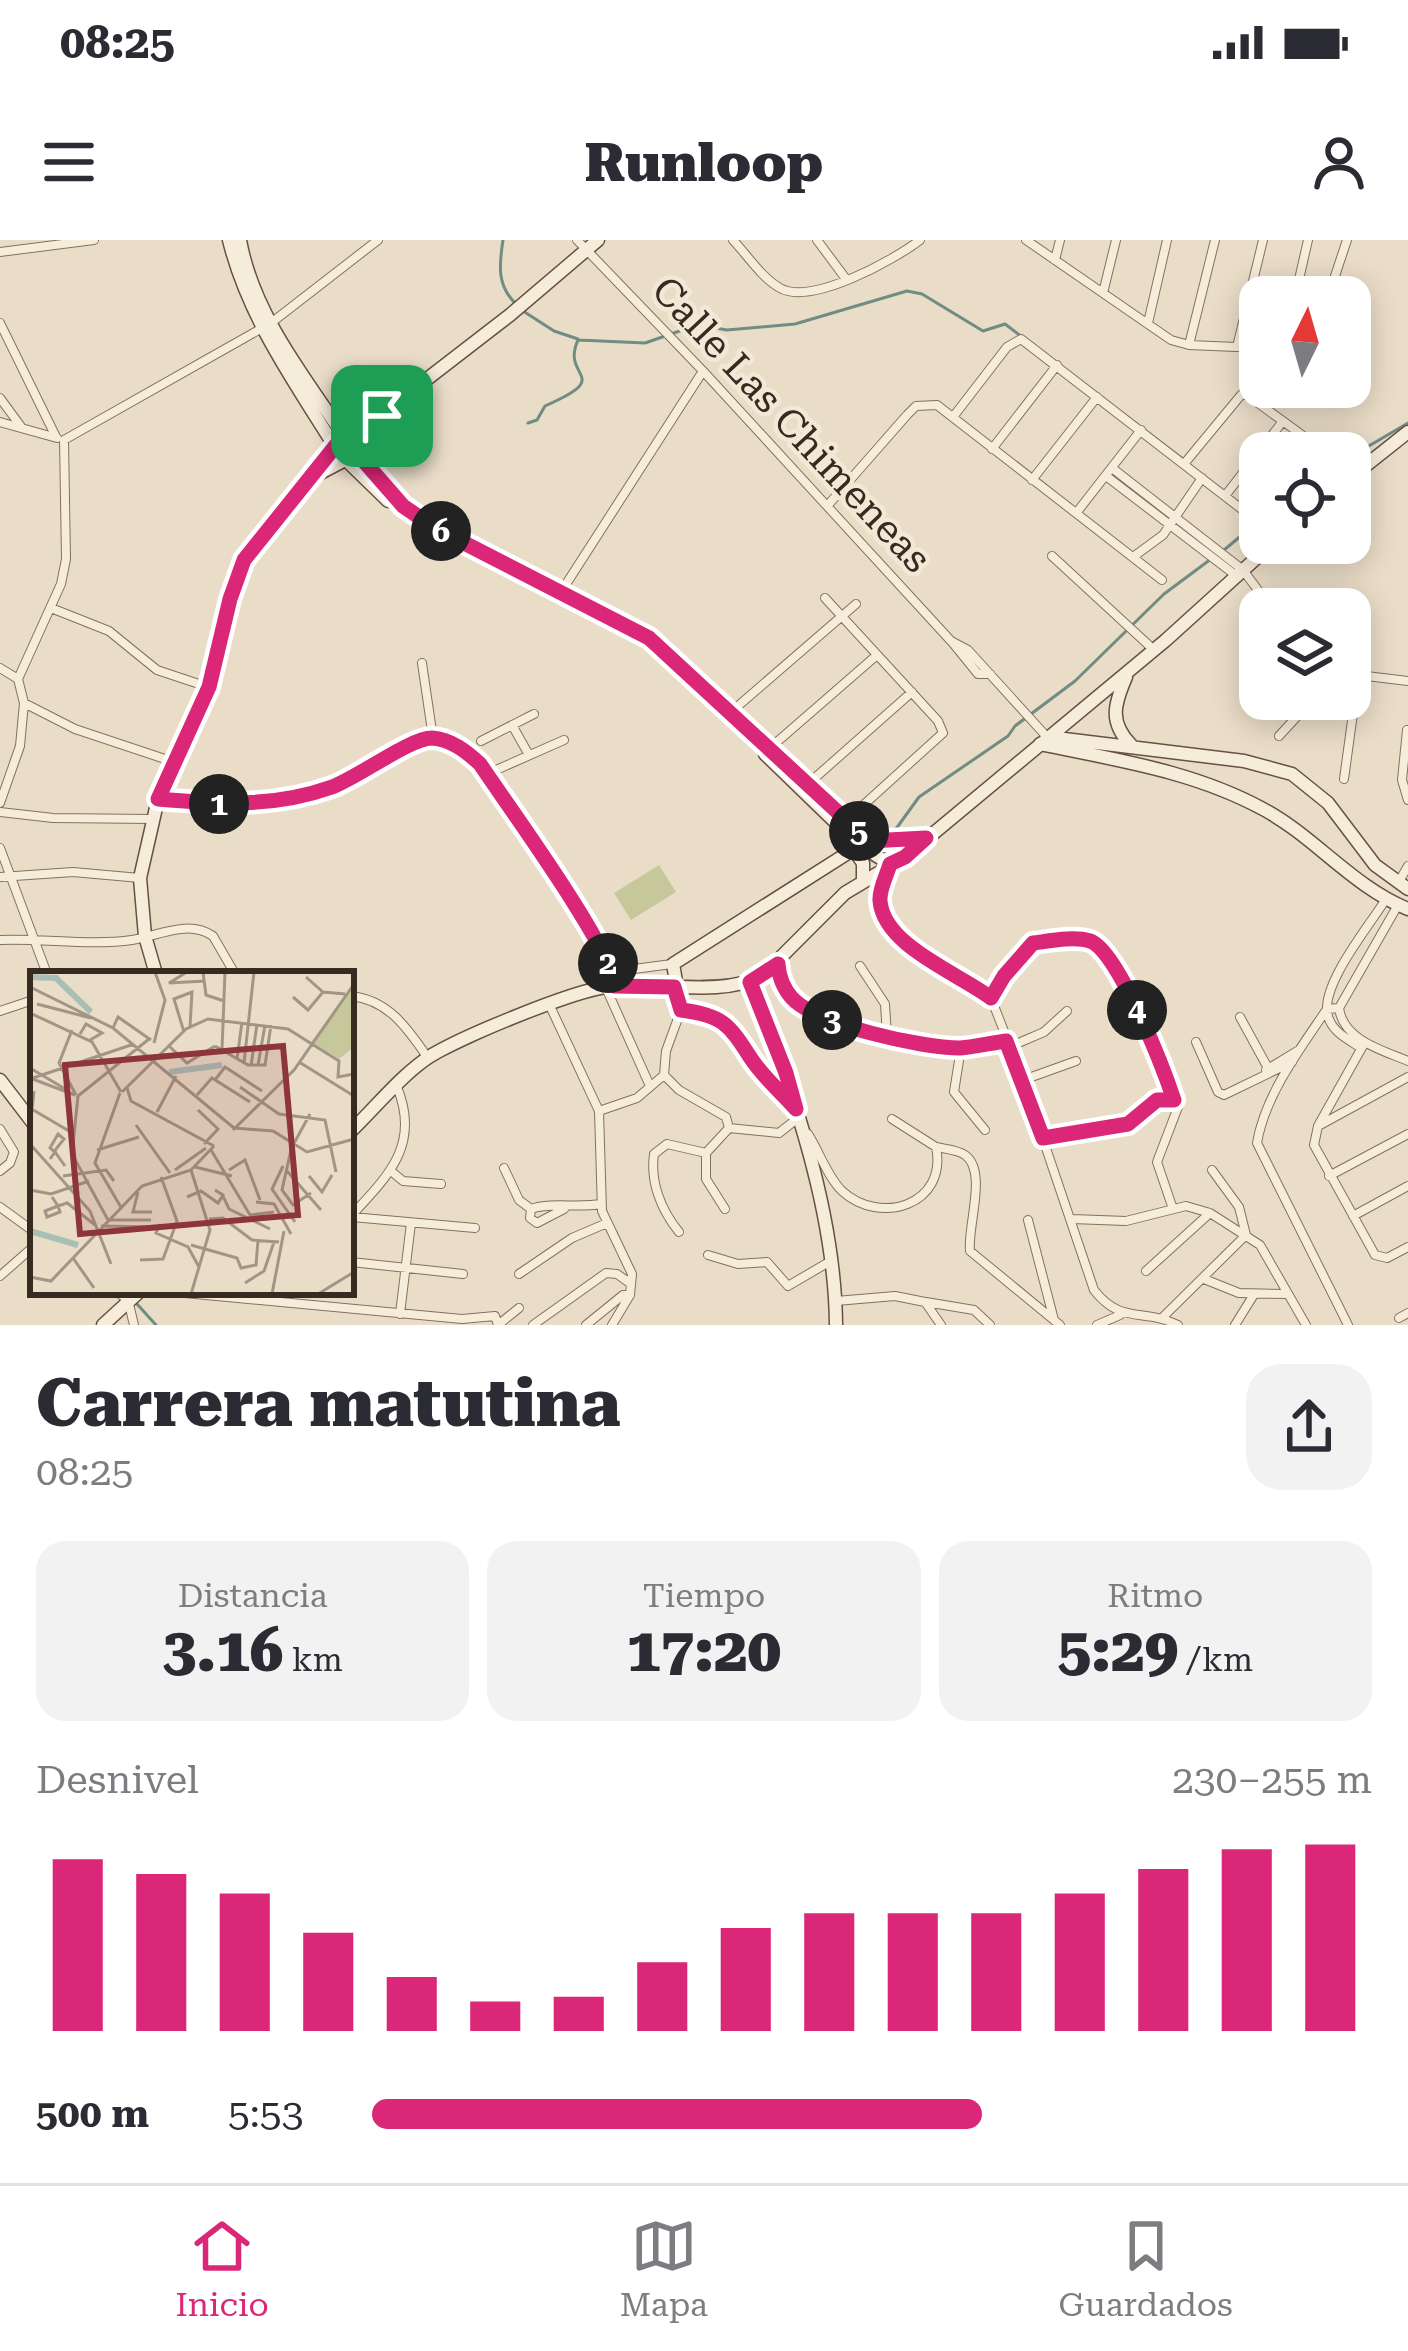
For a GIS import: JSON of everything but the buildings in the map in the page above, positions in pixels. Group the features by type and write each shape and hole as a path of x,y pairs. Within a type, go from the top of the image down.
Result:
{"street":[{"path":"0,252 94,240"},
{"path":"230,240 237,273 346,450 418,524 646,641 869,851 905,857 1250,564"},
{"path":"240,240 266,325"},
{"path":"0,422 60,439 266,325 378,240"},
{"path":"733,240 784,292 800,292 873,270 920,240"},
{"path":"817,240 846,278"},
{"path":"1026,240 1172,340 1237,347 1263,240"},
{"path":"1055,260 1060,240"},
{"path":"1103,293 1115,240"},
{"path":"1148,323 1167,240"},
{"path":"1189,345 1215,240"},
{"path":"1300,276 1308,240"},
{"path":"1335,276 1347,240"},
{"path":"156,971 145,936 140,878 152,819 209,687 244,560 308,479 587,243"},
{"name":"Calle Las Chimeneas","path":"587,243 951,641 968,650 1043,740"},
{"path":"0,323 60,439 66,559 51,608 18,679 23,704 20,746 0,807 53,818 152,819"},
{"path":"953,417 1007,347 1021,339 1239,507"},
{"path":"992,448 1057,364"},
{"path":"561,592 704,371"},
{"path":"1184,464 1241,394 1298,432"},
{"path":"1032,480 1097,397"},
{"path":"0,398 22,429"},
{"path":"828,506 916,406 937,405 1162,580"},
{"path":"1226,496 1283,422"},
{"path":"1077,512 1141,430"},
{"path":"1371,461 1408,432"},
{"path":"346,450 403,506 435,528 649,638 848,819 869,851 880,901 896,938 991,998 1072,1219 1088,1280 1102,1302 1120,1316"},
{"path":"1109,472 1210,547 1254,588"},
{"path":"1132,556 1174,520 1202,478"},
{"path":"1052,556 1154,650"},
{"path":"825,598 938,721 943,733 848,819"},
{"path":"731,712 856,604"},
{"path":"51,608 109,631 157,670 209,687"},
{"path":"770,748 878,655"},
{"path":"422,663 433,738"},
{"path":"0,668 18,679"},
{"path":"1129,670 1114,709 1117,728 1136,746 1135,764"},
{"path":"1371,677 1408,681"},
{"path":"808,784 912,692"},
{"path":"23,704 75,729 174,762"},
{"path":"481,741 534,714"},
{"path":"1279,736 1294,720"},
{"path":"1345,779 1350,720"},
{"path":"512,725 529,755"},
{"path":"1407,730 1402,780 1408,800"},
{"path":"158,799 264,804 342,783 419,740 433,738 465,750 487,774 594,936 650,1086"},
{"path":"487,774 564,740"},
{"path":"1043,740 1136,746 1271,766 1308,783 1402,895"},
{"path":"1043,740 1193,778 1264,809 1344,868 1402,895"},
{"path":"1193,778 1194,761 1227,759"},
{"path":"864,877 859,856 926,838"},
{"path":"354,1128 428,1058 612,983 626,970 673,964 869,851 910,839"},
{"path":"0,848 4,877 45,971"},
{"path":"612,983 674,987 750,982 778,964 828,908 864,877 869,851"},
{"path":"1363,1045 1346,1028 1339,1008 1402,895 1408,866"},
{"path":"4,877 74,872 140,878"},
{"path":"1348,1325 1258,1152 1261,1124 1292,1062 1327,1009 1334,980 1402,895"},
{"path":"0,940 124,940 157,932 206,931 234,971"},
{"path":"991,998 1027,946 1085,939 1097,944 1126,987 1174,1100 1178,1114 1157,1162 1173,1209"},
{"path":"599,1111 638,1098 664,1076 681,1010 673,964"},
{"path":"778,964 783,985 802,1006 850,1027 887,1036 961,1048 1007,1044 1044,1032 1067,1011"},
{"path":"860,966 885,1004 887,1036"},
{"path":"750,982 797,1114 831,1262 836,1325"},
{"path":"354,996 394,1013 428,1058"},
{"path":"0,1011 30,1001"},
{"path":"550,1006 599,1111 601,1204 632,1274 631,1290 612,1325"},
{"path":"1327,1009 1339,1008"},
{"path":"1327,1009 1336,1031 1408,1061"},
{"path":"681,1010 713,1015 731,1027 797,1114 843,1192 874,1206 904,1208 924,1196 933,1183 936,1148"},
{"path":"1240,1017 1265,1071"},
{"path":"1196,1042 1222,1094 1300,1049"},
{"path":"1363,1045 1318,1126 1314,1145 1375,1256 1387,1258 1408,1247"},
{"path":"961,1048 954,1092 985,1130"},
{"path":"1023,1080 1076,1061"},
{"path":"1265,1071 1292,1062"},
{"path":"664,1076 726,1118 729,1128"},
{"path":"1318,1126 1408,1076"},
{"path":"0,1080 30,1119"},
{"path":"354,1214 391,1171 406,1132 407,1117 397,1088"},
{"path":"1043,1138 1128,1124 1157,1100 1174,1100"},
{"path":"729,1128 779,1133 797,1114"},
{"path":"892,1119 936,1148 961,1153 971,1162 976,1197 970,1251 1057,1323"},
{"path":"725,1209 706,1179 706,1153 729,1128"},
{"path":"0,1129 14,1152 0,1171"},
{"path":"1329,1176 1408,1134"},
{"path":"679,1232 661,1205 654,1154 668,1144 706,1153"},
{"path":"503,1168 520,1200 531,1209"},
{"path":"1212,1170 1239,1207 1246,1235"},
{"path":"391,1171 403,1181 442,1184"},
{"path":"1352,1216 1408,1186"},
{"path":"531,1209 547,1204 564,1209"},
{"path":"531,1209 530,1218 537,1223 564,1209 601,1204"},
{"path":"1072,1219 1126,1221 1196,1207 1210,1213 1263,1249 1306,1325"},
{"path":"1,1209 30,1229"},
{"path":"1146,1271 1210,1213"},
{"path":"354,1217 475,1228"},
{"path":"1028,1220 1057,1323"},
{"path":"400,1314 411,1223"},
{"path":"519,1274 572,1238 607,1223"},
{"path":"1163,1317 1246,1235"},
{"path":"2,1269 30,1248"},
{"path":"708,1255 738,1264 767,1262 788,1286 831,1262"},
{"path":"354,1262 463,1274"},
{"path":"533,1325 606,1274 617,1274 631,1290"},
{"path":"1204,1279 1224,1290 1288,1294"},
{"path":"586,1325 631,1290"},
{"path":"104,1325 126,1295"},
{"path":"127,1295 134,1325"},
{"path":"205,1295 462,1319 495,1316 498,1325 519,1308"},
{"path":"1238,1324 1253,1295"},
{"path":"836,1301 900,1296 974,1310 990,1325"},
{"path":"925,1302 941,1325"},
{"path":"1097,1325 1120,1316 1163,1317 1178,1325"}],"green space":[{"path":"659,865 676,892 631,920 614,893"}],"waterway":[{"path":"503,240 501,275 516,304"},
{"path":"528,423 582,382 574,353 578,340 645,343 697,325 727,330 795,324 907,291 922,294 983,331 1005,324 1184,460"},
{"path":"523,311 554,331 578,339"},
{"path":"1371,445 1408,423"},
{"path":"1224,550 1239,538"},
{"path":"893,833 919,797 1008,736 1075,681 1164,594 1211,559"},
{"path":"701,981 728,980"},
{"path":"442,1056 493,1032"},
{"path":"137,1304 156,1325"}],"route":[{"path":"382,416 355,451 403,506 435,528 649,638 869,841 926,838 890,864 880,896 896,938 991,998 1033,943 1085,939 1097,944 1126,987 1174,1100 1157,1100 1128,1124 1043,1138 1006,1041 961,1048 850,1027 819,1016 790,997 778,976 778,964 750,982 796,1109 731,1027 713,1015 681,1010 674,987 614,986 615,976 594,936 480,764 445,741 419,740 355,778 264,804 158,799 209,687 244,560 337,444 382,416"}]}
